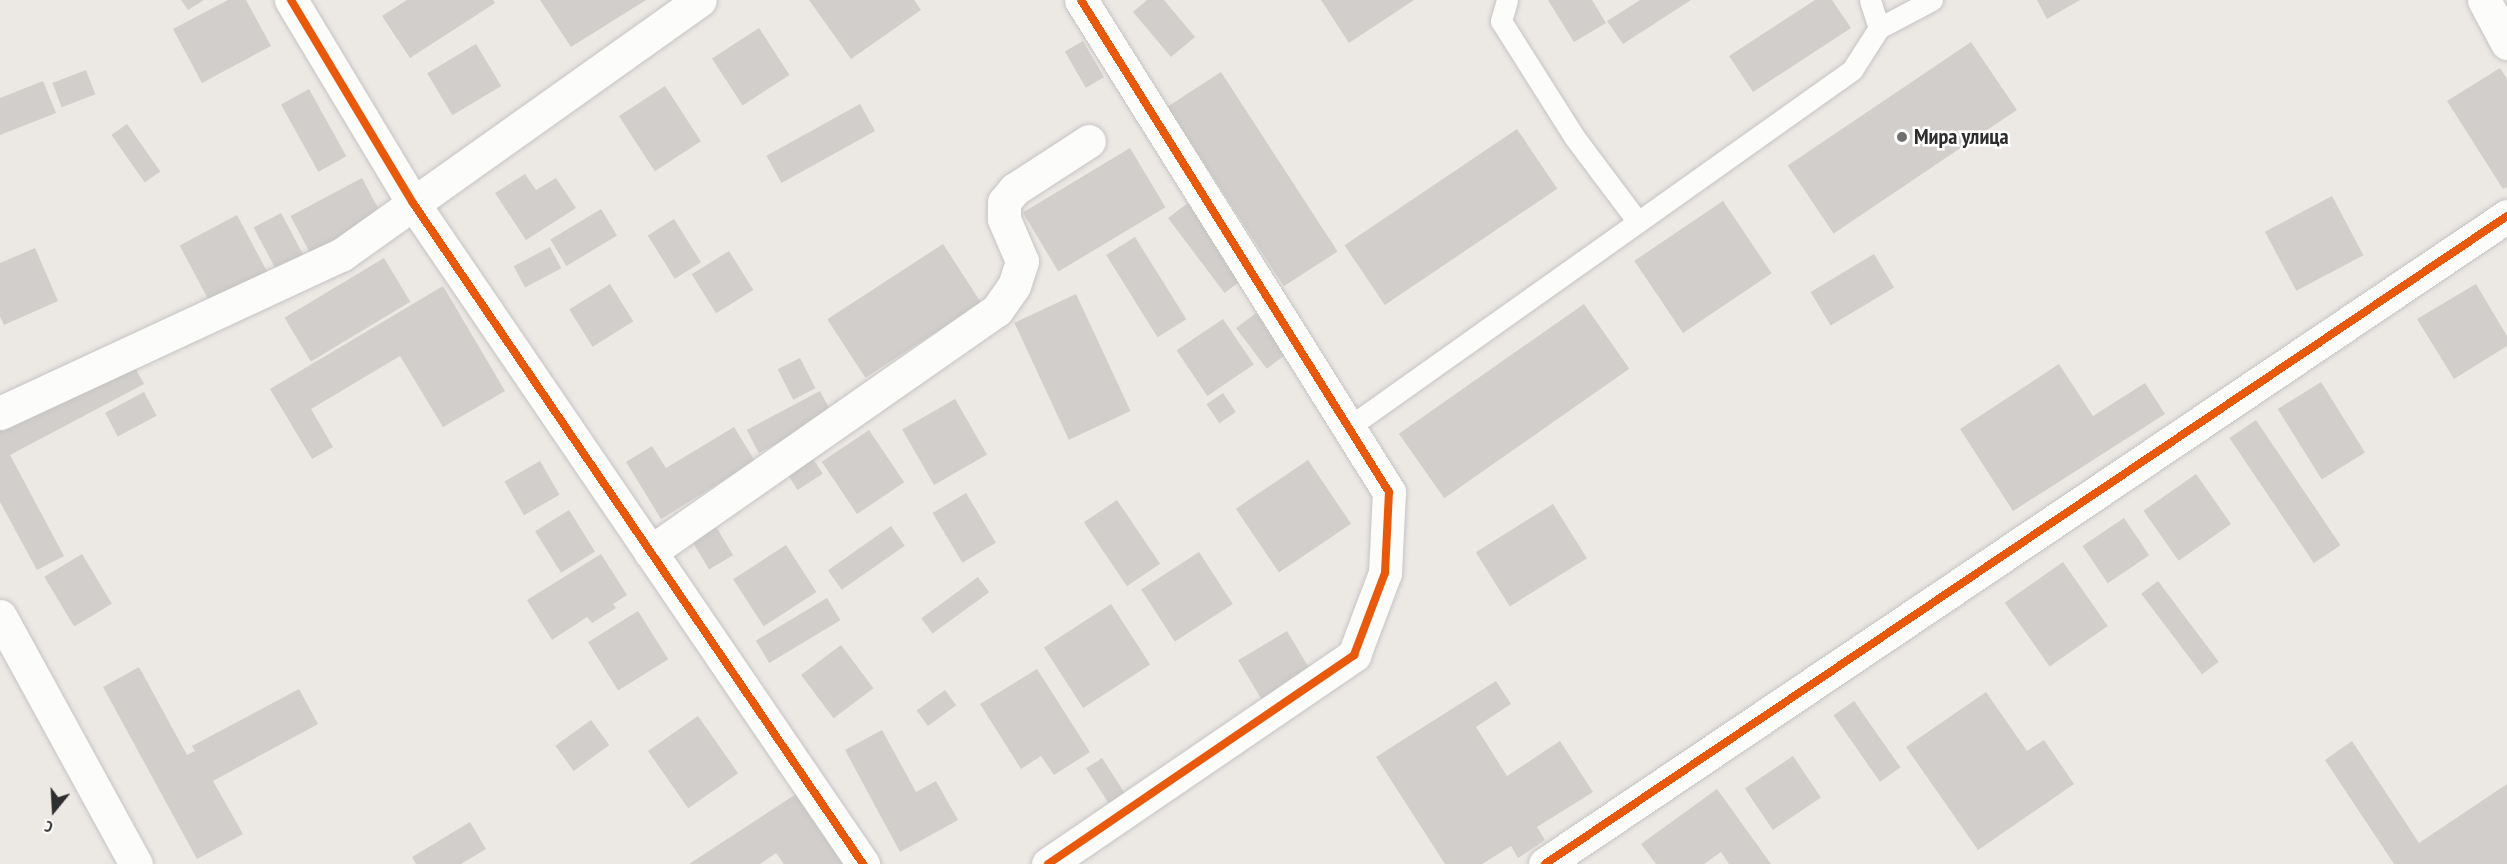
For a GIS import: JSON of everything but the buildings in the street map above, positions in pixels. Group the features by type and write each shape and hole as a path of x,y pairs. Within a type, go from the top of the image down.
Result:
{"street":[{"path":"291,0 413,203 863,864"},
{"path":"0,412 341,255 700,0"},
{"path":"1048,864 1354,655 1385,573 1389,492 1081,0"},
{"path":"2484,0 2507,44"},
{"path":"650,552 997,310 1014,286 1022,261 1004,219 1004,202 1015,189 1089,141"},
{"path":"1545,864 2507,216"},
{"path":"0,616 136,864"}],"lane":[{"path":"1507,0 1501,21 1575,138 1638,222"},
{"path":"1870,0 1879,28"},
{"path":"1349,427 1852,70 1879,28 1932,0"}],"cycle path":[{"path":"291,0 413,203 863,864"},
{"path":"1048,864 1354,655 1385,573 1389,492 1081,0"},
{"path":"1545,864 2507,216"}],"place":[{"name":"Мира улица","path":"1902,137"}]}
